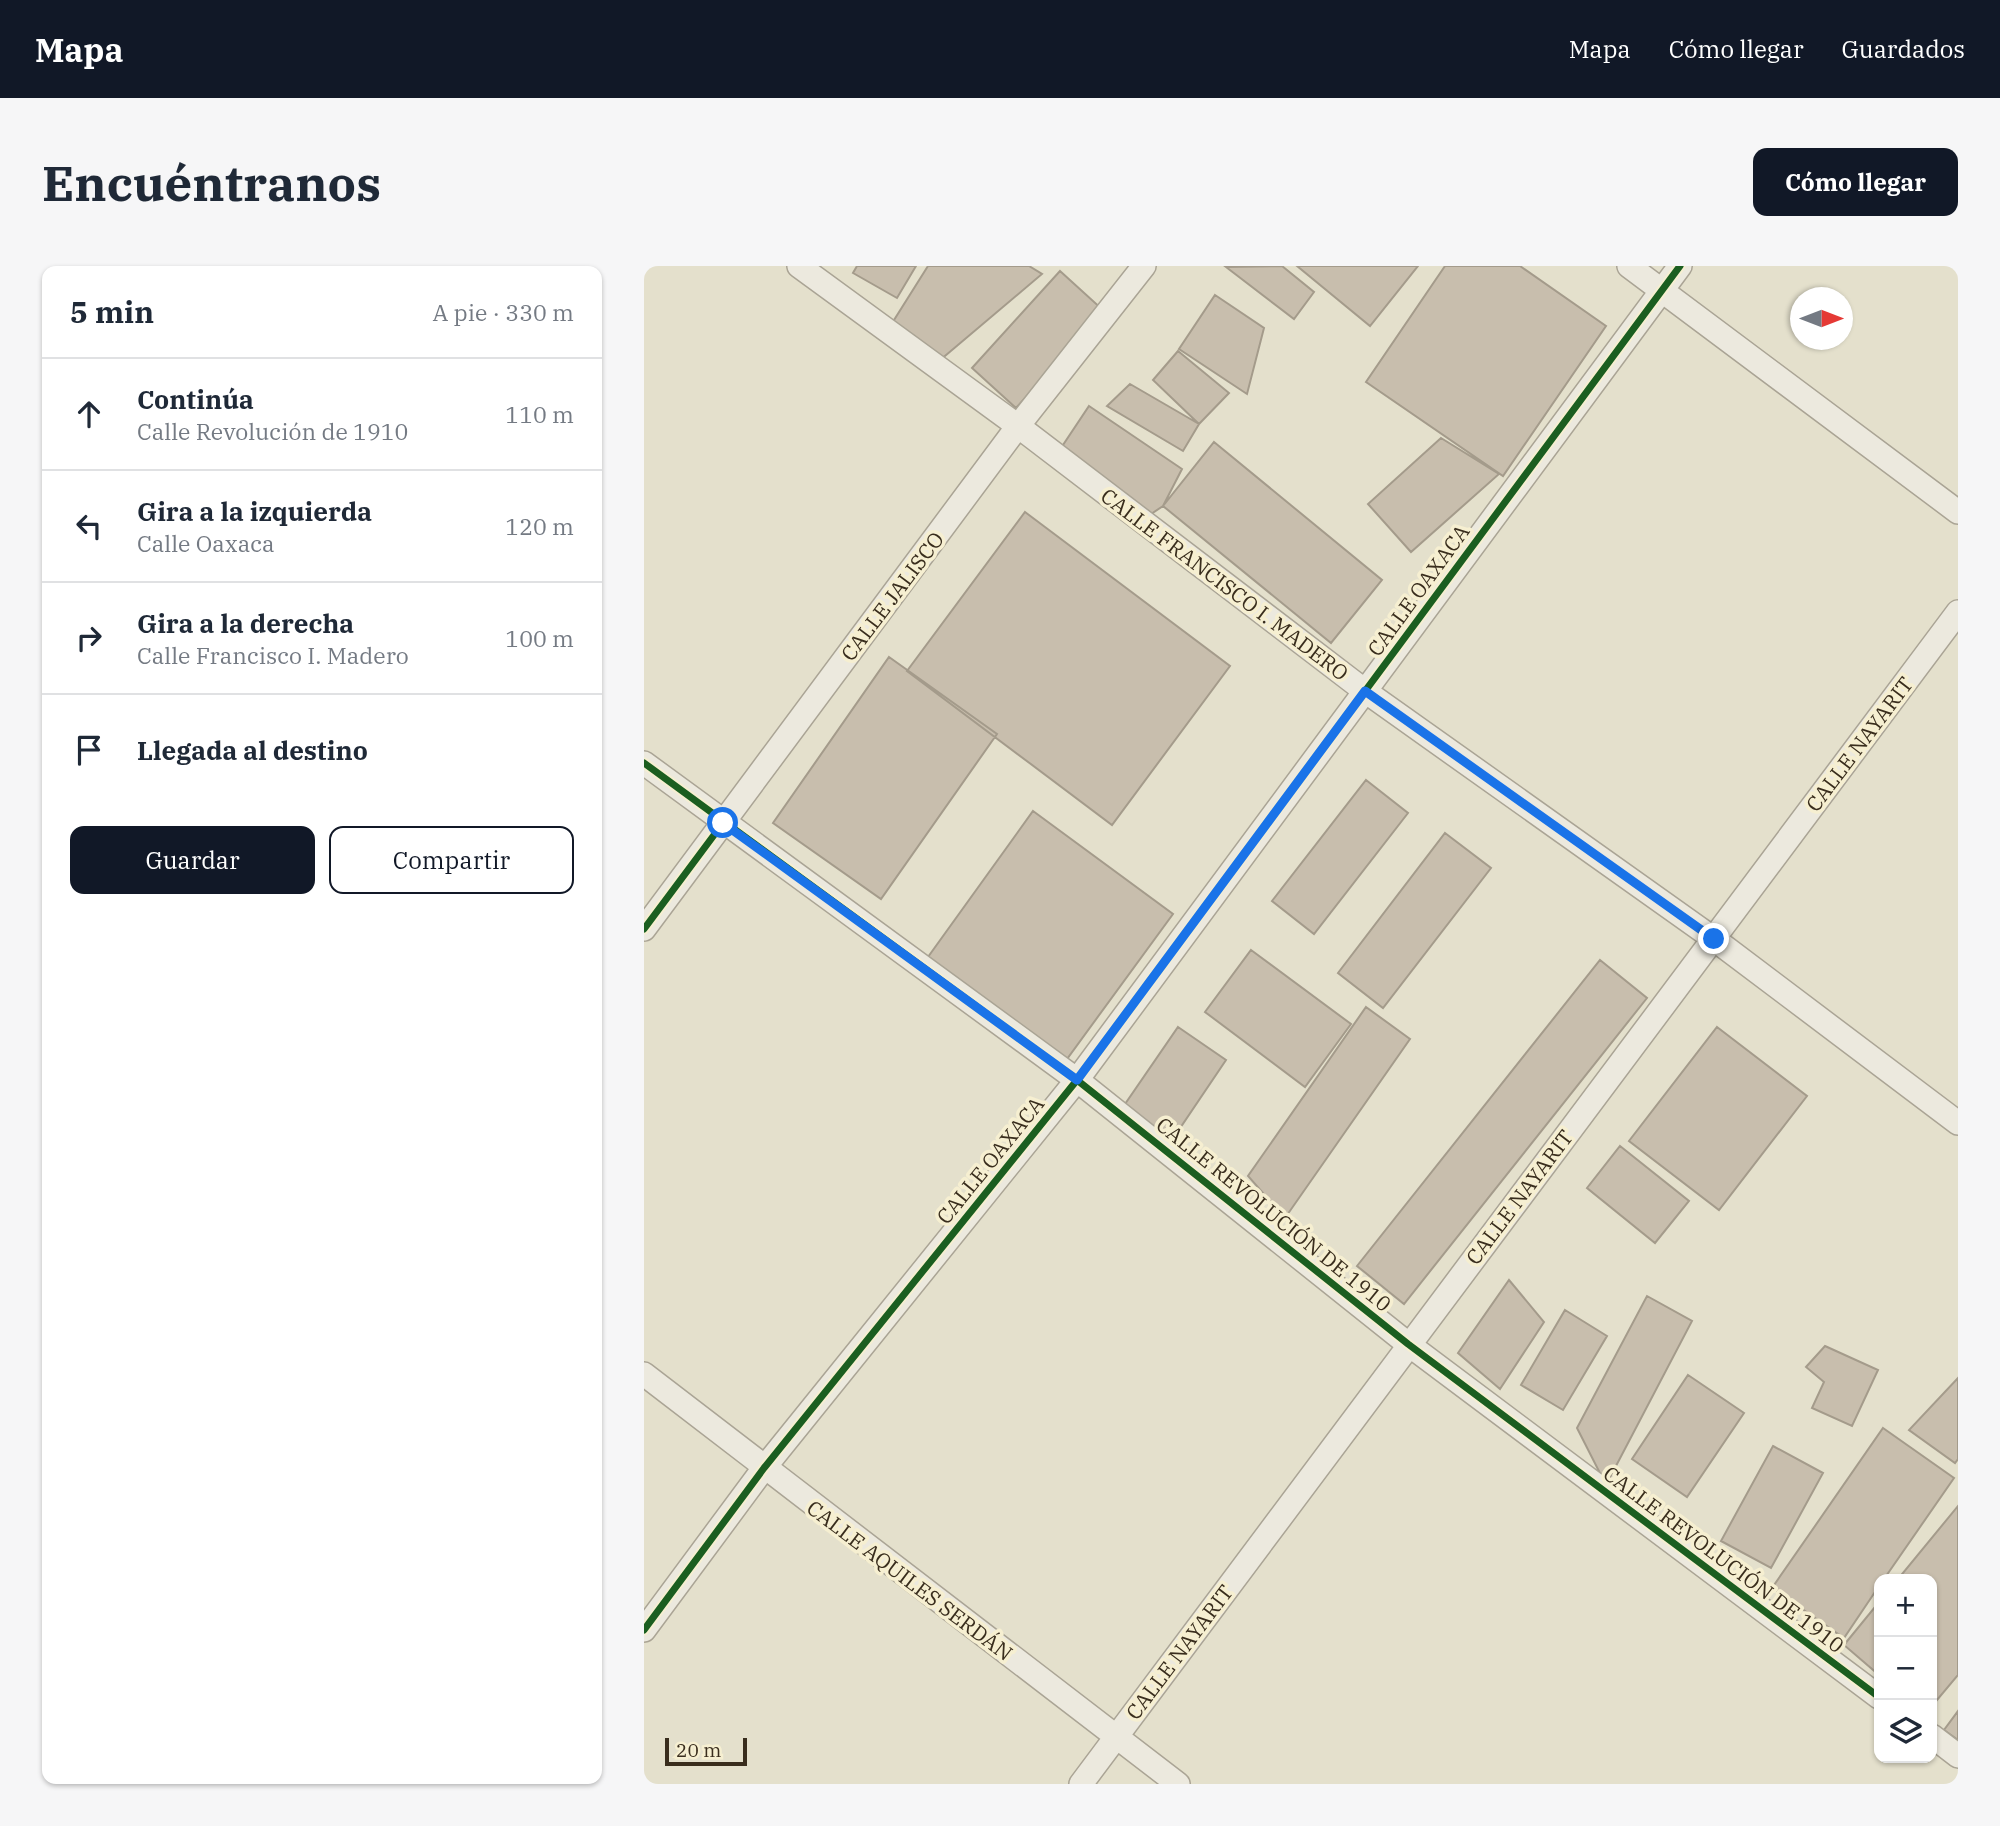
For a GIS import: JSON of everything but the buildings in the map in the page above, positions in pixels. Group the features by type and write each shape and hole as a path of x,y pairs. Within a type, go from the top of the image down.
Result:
{"street":[{"name":"CALLE FRANCISCO I. MADERO","path":"799,266 1018,426 1365,691 1714,939 1958,1124"},
{"name":"CALLE JALISCO","path":"644,929 1018,426 1144,266"},
{"path":"1629,266 1958,512"},
{"name":"CALLE OAXACA","path":"644,1630 764,1468 1077,1080 1680,266"},
{"name":"CALLE NAYARIT","path":"1081,1784 1958,612"},
{"name":"CALLE REVOLUCIÓN DE 1910","path":"644,763 1077,1080 1408,1344 1874,1693"},
{"name":"CALLE AQUILES SERDÁN","path":"644,1374 1178,1784"},
{"path":"1937,1740 1958,1756"}],"cycle path":[{"path":"644,1630 764,1468 1077,1080 1680,266"},
{"path":"644,763 1077,1080 1408,1344 1874,1693"},
{"path":"644,929 723,823"}],"route":[{"path":"723,823 1077,1080 1365,691 1714,939"}]}
